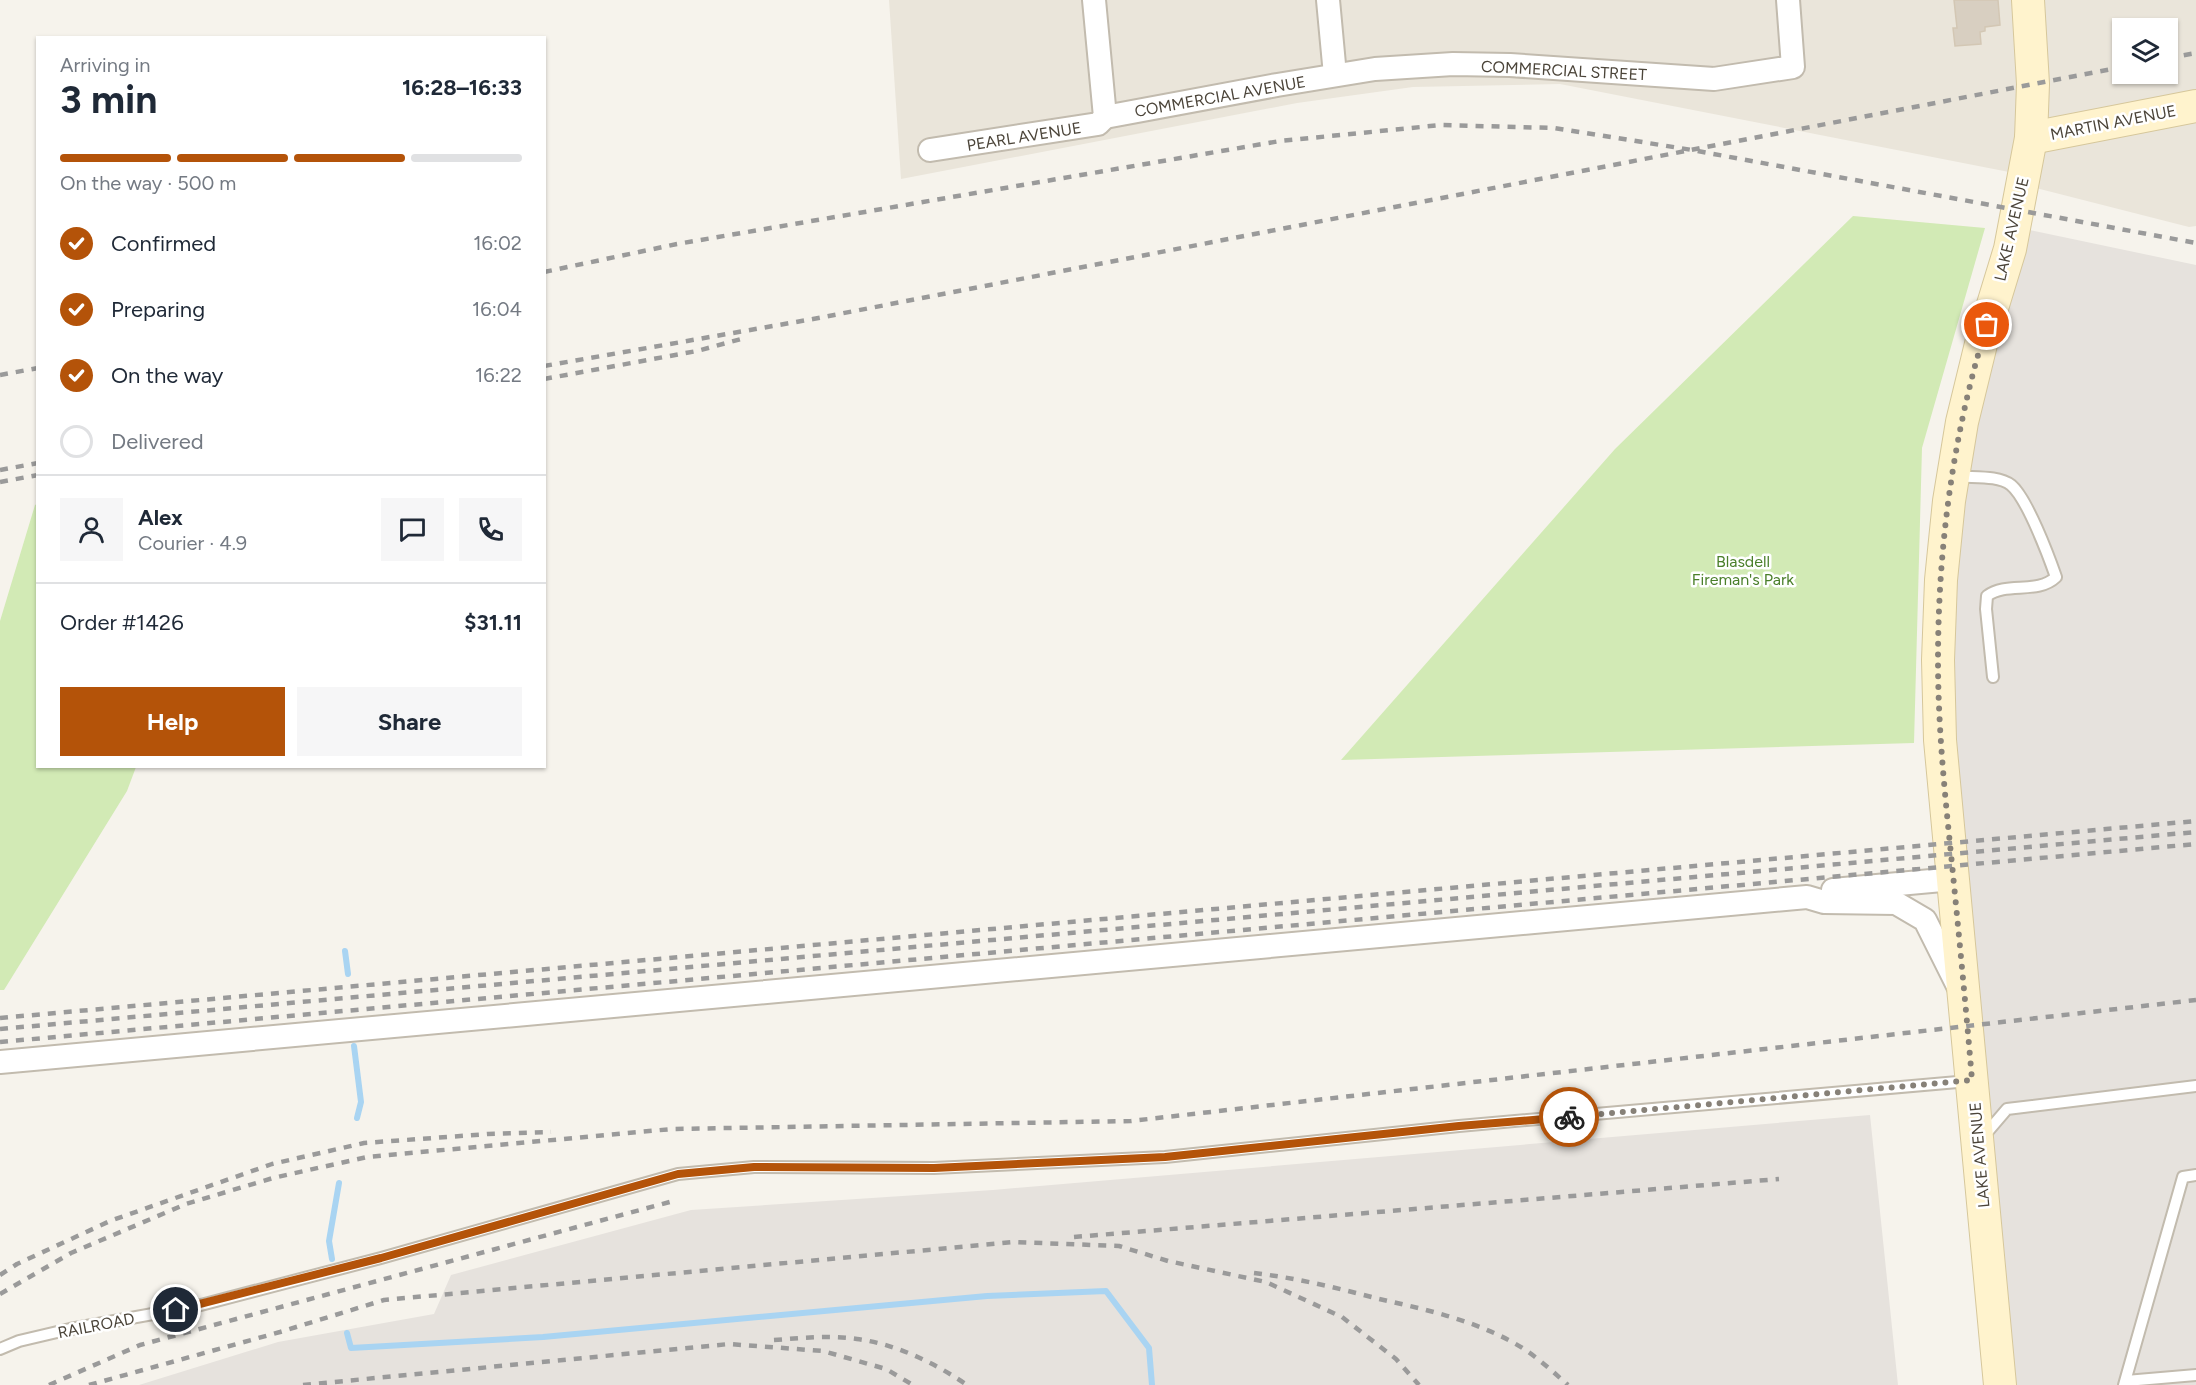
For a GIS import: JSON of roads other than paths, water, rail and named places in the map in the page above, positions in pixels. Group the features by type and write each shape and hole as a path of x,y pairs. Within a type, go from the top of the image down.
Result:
{"street":[{"name":"PEARL AVENUE","path":"930,150 1098,124 1105,117 1094,0"},
{"path":"1328,0 1335,75"},
{"name":"COMMERCIAL STREET","path":"1335,75 1376,69 1453,64 1510,65 1714,79 1793,67 1788,0"},
{"name":"LAKE AVENUE","path":"2000,1385 1940,740 1938,660 1941,580 1953,476 1962,422 1981,344 2010,249 2031,138 2033,84 2028,0"},
{"name":"COMMERCIAL AVENUE","path":"1105,117 1335,75"},
{"name":"MARTIN AVENUE","path":"2031,138 2196,106"},
{"path":"1807,897 1812,891 1953,879"},
{"path":"0,1062 1807,897 1824,902 1896,903 1925,920 1964,999"}],"lane":[{"path":"1953,476 1996,479 2012,486 2029,511 2056,578 2049,584 1995,590 1987,596 1986,609 1993,677"},
{"name":"RAILROAD","path":"0,1349 19,1341 70,1329 197,1306 381,1258 678,1174 754,1167 934,1168 1165,1157 1459,1126 1972,1080"},
{"path":"1978,1142 2007,1109 2196,1086"},
{"path":"2196,1175 2183,1177 2125,1383 2196,1375"}],"waterway":[{"path":"345,951 348,974"},
{"path":"354,1046 361,1102 357,1118"},
{"path":"332,1259 329,1241 339,1183"},
{"path":"347,1333 351,1348 543,1337 987,1296 1106,1291 1149,1348 1152,1385"}],"railway":[{"path":"2178,56 2196,53"},
{"path":"546,366 813,319 2112,69"},
{"path":"546,272 677,244 1280,141 1441,125 1554,128 1692,150 2196,243"},
{"path":"546,379 697,351 741,339"},
{"path":"0,375 36,368"},
{"path":"0,470 36,463"},
{"path":"0,482 36,475"},
{"path":"0,1018 2196,821"},
{"path":"0,1029 2196,832"},
{"path":"0,1042 2196,844"},
{"path":"0,1294 71,1253 186,1204 273,1178 367,1157 672,1129 1131,1121 2196,1000"},
{"path":"0,1275 17,1264 110,1221 272,1164 364,1143 551,1132"},
{"path":"1074,1237 1779,1179"},
{"path":"49,1385 140,1345 677,1200"},
{"path":"89,1385 280,1332 384,1300 1014,1242 1119,1246 1168,1261 1266,1282 1342,1317 1396,1359 1419,1385"},
{"path":"1254,1273 1333,1287 1431,1311 1482,1328 1521,1347 1568,1385"},
{"path":"774,1340 837,1337 886,1345 942,1369 967,1385"},
{"path":"303,1385 729,1344 823,1351 886,1369 913,1385"}],"park label":[{"name":"Blasdell Fireman's Park","path":"1743,570"}]}
